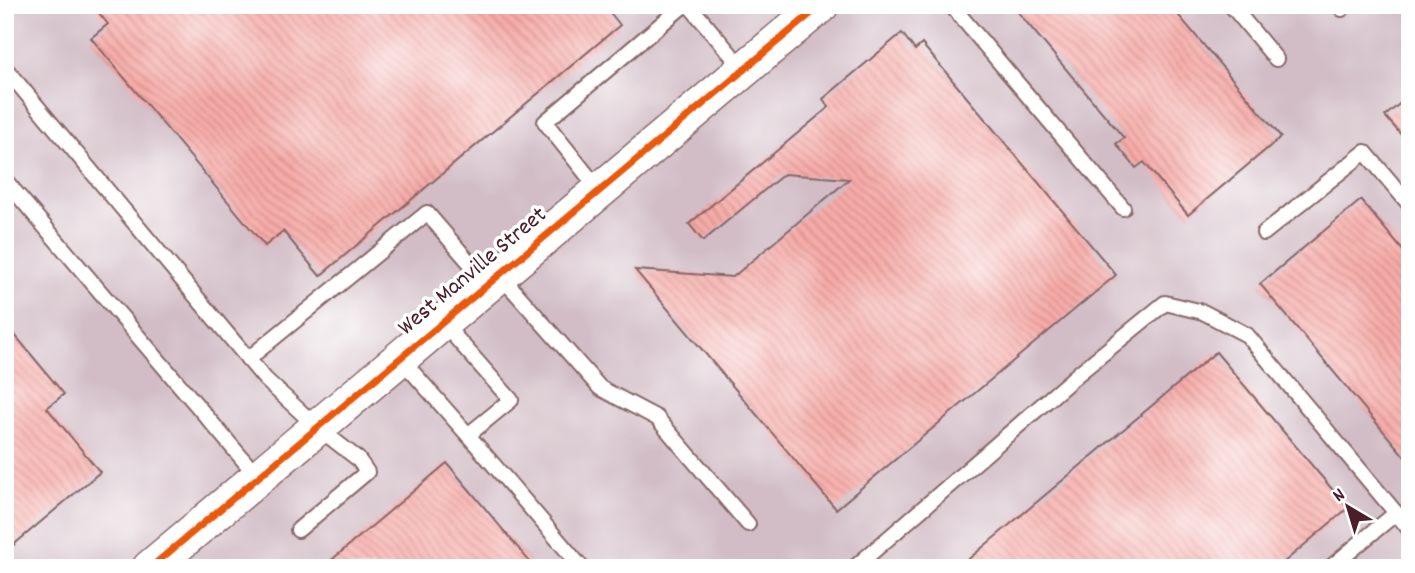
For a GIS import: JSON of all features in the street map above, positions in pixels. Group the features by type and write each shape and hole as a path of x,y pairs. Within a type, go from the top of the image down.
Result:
{"street":[{"name":"West Manville Street","path":"150,568 821,5"}],"lane":[{"path":"600,191 545,122 686,5 744,70"},
{"path":"951,5 1123,208"},
{"path":"1231,5 1276,59"},
{"path":"5,68 265,379 317,427 358,459 367,472 298,530"},
{"path":"1265,233 1365,152 1410,205"},
{"path":"5,180 258,477"},
{"path":"248,359 427,213 600,388 657,418 748,524"},
{"path":"855,568 1079,373 1165,303 1203,312 1247,335 1410,530"},
{"path":"443,323 511,400 468,435"},
{"path":"400,358 582,568"},
{"path":"1330,568 1396,513"}],"shaded area":[{"path":"5,5 1410,5 1410,568 5,568"}],"building":[{"path":"92,5 604,5 620,25 320,276 283,231 265,246 91,38 108,24"},
{"path":"1012,5 1170,5 1281,137 1188,215 1144,162 1136,168 1116,144 1124,138"},
{"path":"902,33 915,50 922,44 1116,275 836,509 635,270 733,277 849,179 784,174 703,241 689,224 829,107 823,99"},
{"path":"1410,95 1410,145 1385,116"},
{"path":"1361,200 1410,259 1410,463 1260,284"},
{"path":"5,323 64,394 47,408 100,472 5,552"},
{"path":"1216,352 1348,508 1277,568 958,568"},
{"path":"447,463 535,568 322,568"}],"cycle path":[{"path":"150,568 821,5"}]}
